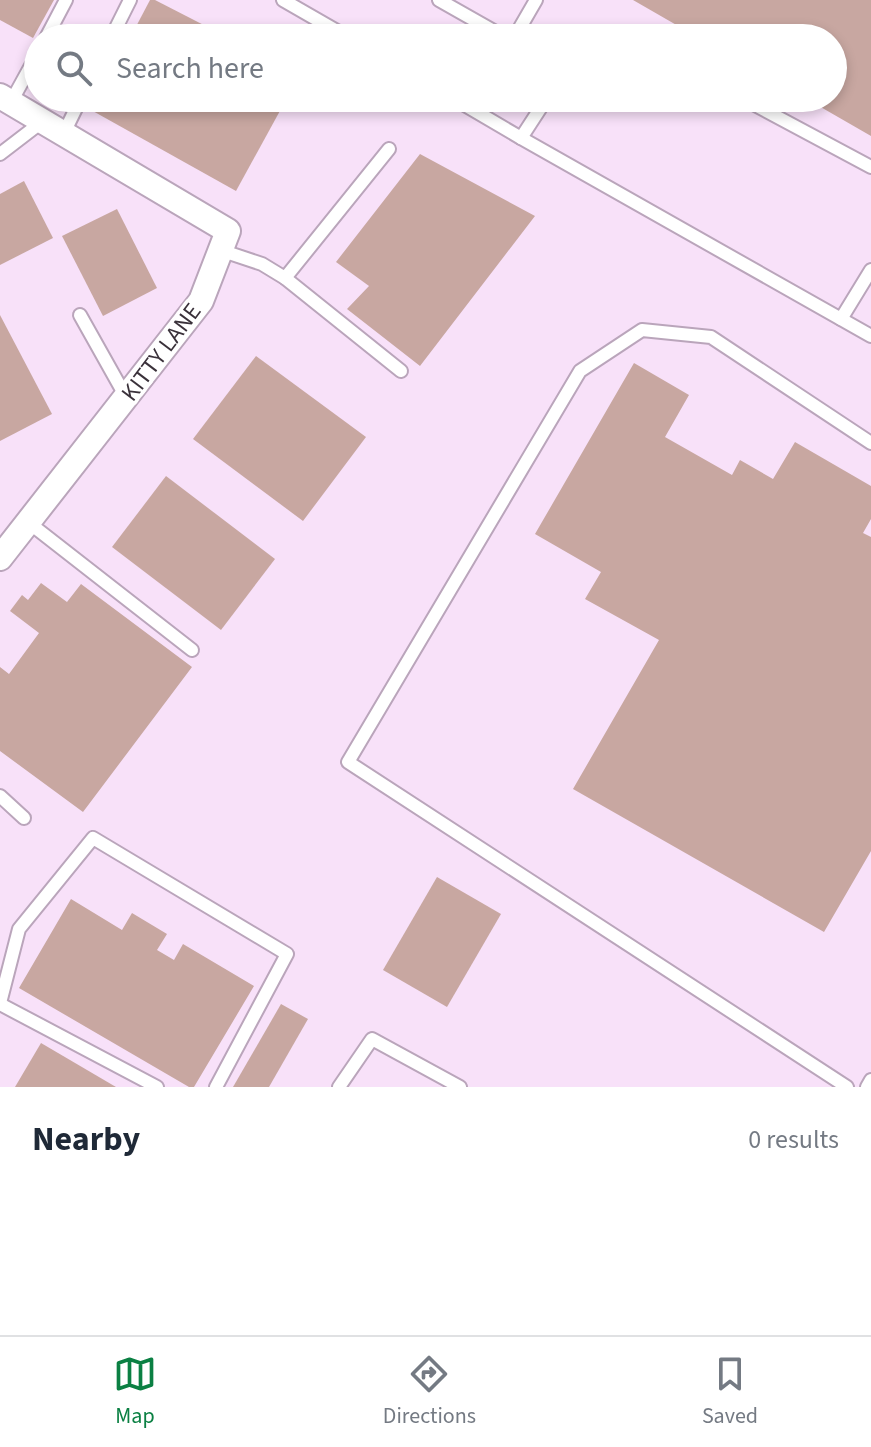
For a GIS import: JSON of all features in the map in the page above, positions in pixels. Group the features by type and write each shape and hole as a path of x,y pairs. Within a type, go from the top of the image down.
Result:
{"street":[{"path":"6,99 24,110"},
{"path":"28,112 228,231 220,250"},
{"name":"KITTY LANE","path":"0,558 201,301 220,250"}],"lane":[{"path":"53,24 66,0"},
{"path":"118,24 130,0"},
{"path":"283,0 325,24"},
{"path":"439,0 481,24"},
{"path":"522,24 536,0"},
{"path":"6,99 24,73"},
{"path":"0,154 54,127 68,112"},
{"path":"477,112 871,336"},
{"path":"521,138 538,112"},
{"path":"768,112 871,167"},
{"path":"285,278 389,149"},
{"path":"220,250 262,264 285,278 401,371"},
{"path":"841,319 871,270"},
{"path":"80,315 126,397"},
{"path":"847,1087 348,762 580,371 642,330 711,337 871,443"},
{"path":"28,522 192,650"},
{"path":"0,796 24,818"},
{"path":"157,1087 0,1004 19,929 93,838 287,954 216,1087"},
{"path":"339,1087 372,1039 460,1087"},
{"path":"867,1087 871,1080"}],"building":[{"path":"0,0 54,0 41,24 24,24 24,33 0,20"},
{"path":"150,0 155,0 202,24 137,24"},
{"path":"633,0 871,0 871,136 829,112 847,112 847,24 675,24"},
{"path":"95,112 279,112 236,191"},
{"path":"420,154 535,216 420,366 347,309 369,286 336,262"},
{"path":"24,181 53,238 0,265 0,194"},
{"path":"117,209 157,288 103,316 62,236"},
{"path":"0,315 52,414 0,441"},
{"path":"256,356 366,437 303,521 193,439"},
{"path":"634,363 689,395 665,437 732,475 740,460 773,479 795,442 871,486 871,519 863,533 871,537 871,851 824,932 573,789 659,640 585,599 601,572 535,534"},
{"path":"166,476 275,559 221,630 112,547"},
{"path":"41,583 67,602 81,584 192,667 83,812 0,751 0,667 9,674 39,633 10,611 22,595 28,600"},
{"path":"437,877 501,914 447,1007 383,970"},
{"path":"71,899 122,930 132,913 167,934 157,950 174,960 183,944 254,986 194,1087 189,1087 19,988"},
{"path":"281,1004 308,1019 269,1087 233,1087"},
{"path":"41,1043 116,1087 15,1087"}]}
